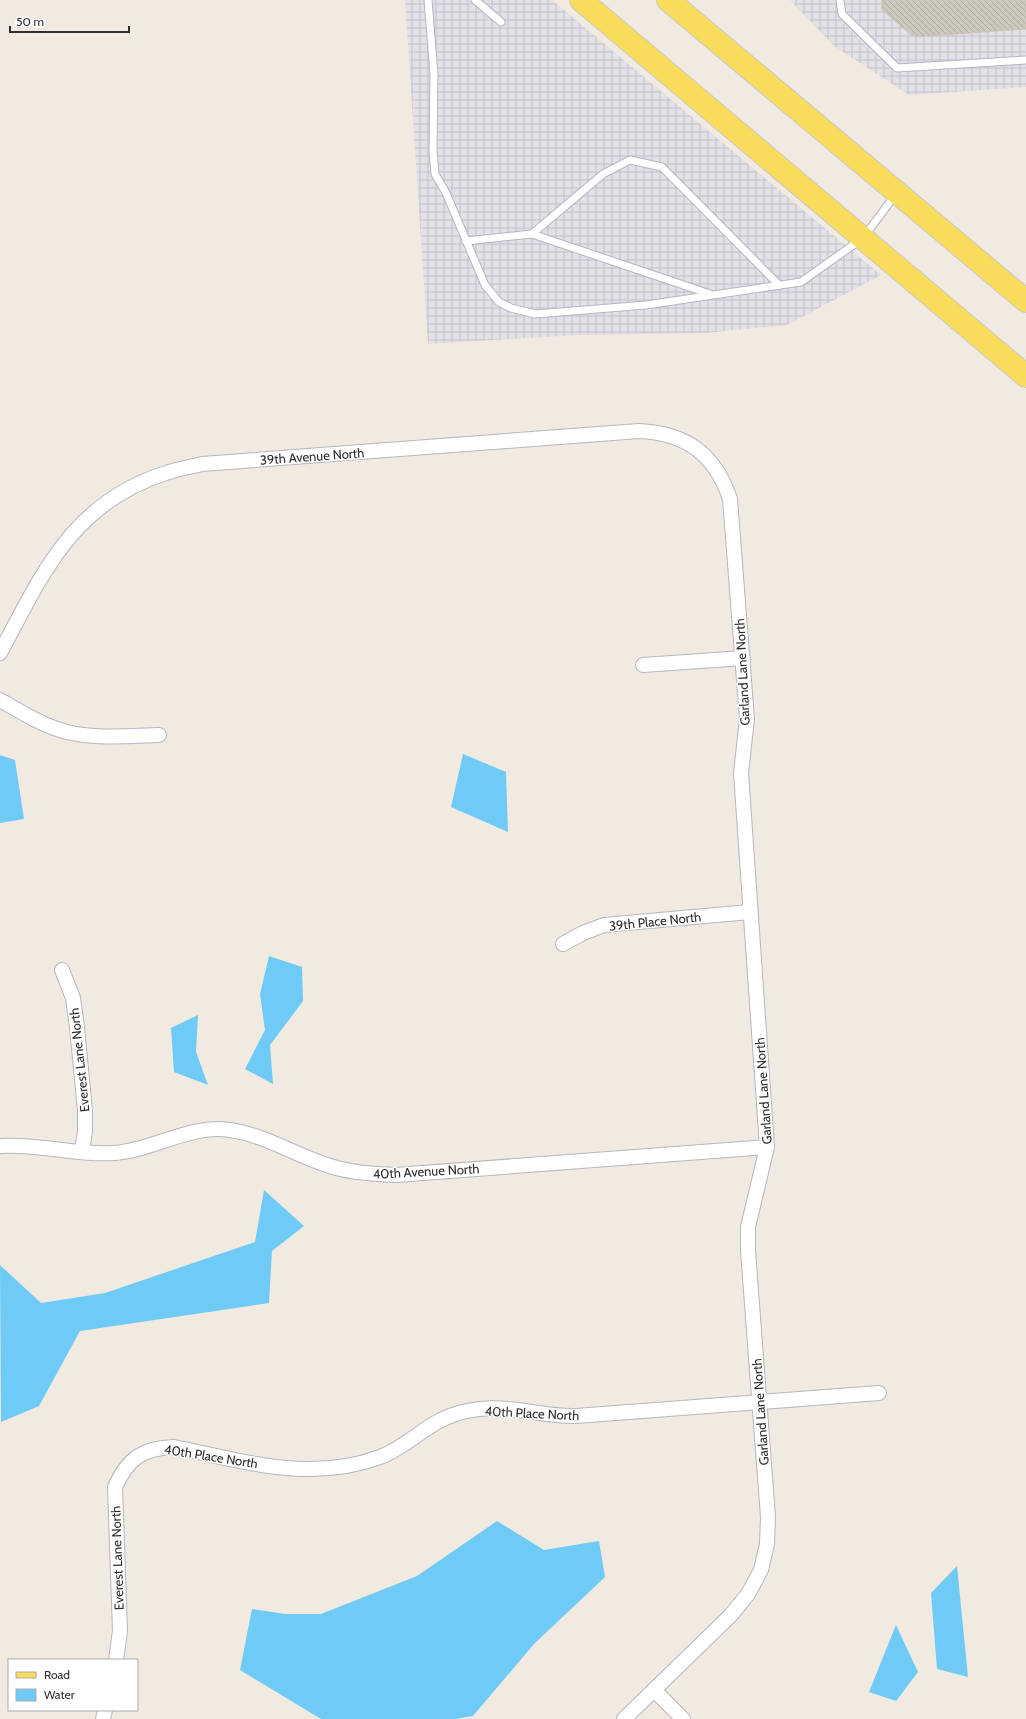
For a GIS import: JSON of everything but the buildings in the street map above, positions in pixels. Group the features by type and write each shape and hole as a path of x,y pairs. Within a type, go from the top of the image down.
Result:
{"main road":[{"path":"581,0 1026,376"},
{"path":"668,0 1026,301"}],"street":[{"name":"39th Avenue North","path":"0,653 45,569 61,546 78,526 114,497 144,481 166,472 202,464 639,432 657,432 674,436 684,440 706,455"},
{"name":"Garland Lane North","path":"624,1719 731,1615 748,1594 760,1570 767,1544 768,1517 748,1227 767,1147 741,773 747,719 730,499 717,470 706,455"},
{"path":"643,665 743,658"},
{"path":"0,700 30,717 65,731 84,735 159,735"},
{"name":"39th Place North","path":"563,944 583,933 604,925 750,912"},
{"name":"Everest Lane North","path":"62,970 72,998 77,1027 85,1111 82,1152"},
{"name":"40th Avenue North","path":"0,1146 28,1146 82,1152 116,1153 209,1129 231,1130 253,1136 332,1167 363,1174 396,1175 767,1147"},
{"name":"40th Place North","path":"132,1461 144,1452 158,1448 174,1448 276,1467 312,1470 348,1467 381,1456 432,1425 456,1414 481,1409 508,1409 558,1417 879,1393"},
{"name":"Everest Lane North","path":"116,1659 120,1623 115,1487 122,1473 132,1461"},
{"path":"654,1690 683,1719"}],"lane":[{"path":"428,0 434,74 433,151 435,174 446,193 485,285 499,302 511,308 535,314 646,305 801,282 863,238 897,193"},
{"path":"475,0 501,22"},
{"path":"840,0 842,14 897,68 1026,60"},
{"path":"532,234 603,174 630,160 662,167 779,285"},
{"path":"466,241 532,234 712,295"}],"shaded area":[{"path":"405,0 552,0 881,275 787,325 705,333 579,335 428,344"},
{"path":"790,0 1026,0 1026,87 909,95 834,46"}],"water":[{"path":"463,754 506,772 508,832 451,807"},
{"path":"0,755 15,760 24,819 0,823"},
{"path":"269,956 302,967 303,1001 270,1045 273,1084 245,1069 265,1030 260,994"},
{"path":"198,1015 196,1052 208,1085 174,1072 171,1028"},
{"path":"264,1190 304,1226 272,1251 269,1303 80,1331 39,1406 1,1422 0,1265 41,1303 105,1293 255,1242"},
{"path":"497,1521 544,1550 599,1541 605,1577 534,1644 473,1716 455,1719 321,1719 240,1670 252,1609 285,1614 321,1614 417,1576"},
{"path":"957,1566 968,1677 937,1669 931,1593"},
{"path":"896,1625 918,1672 896,1701 869,1692"}]}
